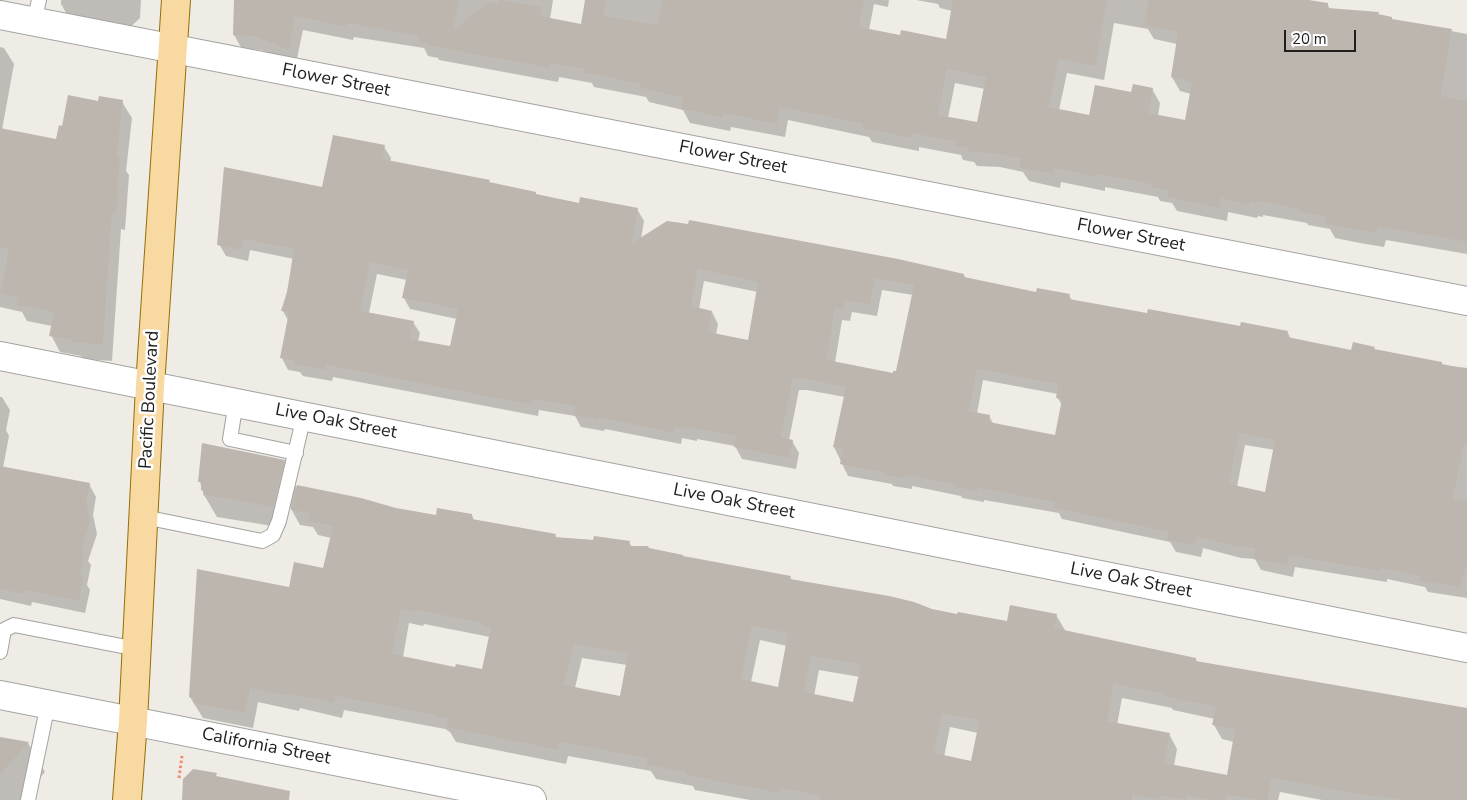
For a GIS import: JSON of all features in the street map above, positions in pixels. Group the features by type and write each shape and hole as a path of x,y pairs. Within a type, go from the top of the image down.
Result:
{"main road":[{"name":"Pacific Boulevard","path":"127,800 137,649 150,386 176,0"}],"street":[{"name":"Flower Street","path":"0,15 36,11 173,49 1467,301"},
{"name":"Live Oak Street","path":"0,356 1467,648"},
{"name":"California Street","path":"0,695 532,800"}],"lane":[{"path":"236,402 230,439 296,454"},
{"path":"144,517 262,541 273,535 279,521 304,416"},
{"path":"0,652 4,630 14,625 137,649"},
{"path":"28,800 48,704"}],"path":[{"path":"179,778 182,751"}],"building":[{"path":"234,0 459,0 453,31 488,2 498,4 499,0 542,7 540,16 581,24 585,0 606,0 603,16 657,25 663,0 864,0 859,27 900,35 901,30 946,39 953,0 1107,0 1096,66 1059,59 1049,107 1089,115 1095,85 1131,92 1133,84 1153,88 1148,113 1185,120 1192,82 1171,77 1178,32 1144,25 1149,0 1309,0 1328,3 1328,8 1379,12 1378,14 1392,17 1392,19 1452,29 1441,96 1467,101 1467,242 1378,227 1376,233 1325,224 1327,217 1299,211 1299,209 1256,201 1256,203 1250,202 1249,205 1221,198 1219,208 1167,197 1168,191 1150,187 1151,184 1098,174 1097,177 1054,168 1053,174 1019,168 1021,159 992,153 967,152 968,148 954,146 955,142 912,133 911,138 862,128 863,124 780,107 777,124 723,113 723,117 681,109 683,98 640,88 641,84 585,73 583,69 551,63 550,68 430,46 430,44 419,42 418,36 415,35 346,23 346,27 295,16 289,50 252,36 233,35","holes":["947,69 986,77 977,122 938,115"]},
{"path":"68,95 98,101 99,96 123,100 117,157 120,158 116,214 112,213 103,345 72,342 72,340 49,336 54,312 16,305 18,297 0,293 9,249 0,247 0,128 56,139 59,125 62,126"},
{"path":"333,135 385,145 382,159 490,180 489,182 579,203 580,197 638,208 632,243 667,221 688,224 689,220 898,259 964,274 964,277 1036,292 1037,288 1070,294 1069,299 1147,313 1148,309 1240,326 1241,322 1288,331 1287,337 1351,350 1353,342 1375,347 1374,349 1442,362 1442,365 1467,368 1467,443 1464,443 1453,499 1467,502 1467,562 1460,587 1419,581 1420,576 1381,568 1380,571 1289,555 1287,565 1253,559 1255,548 1234,546 1197,537 1195,545 1167,540 1169,532 1054,508 1055,502 978,488 977,491 954,487 955,484 906,475 905,478 885,475 886,473 840,464 843,449 833,447 846,387 799,378 793,378 781,437 793,440 789,458 734,447 736,436 675,427 674,433 598,417 598,420 573,415 575,406 533,399 532,405 326,365 326,370 295,364 295,361 280,358 289,312 281,311 287,292 294,249 244,239 241,250 217,245 224,167 322,187","holes":["370,262 408,270 402,298 458,309 450,346 410,339 414,321 361,311","698,269 758,282 748,340 708,332 712,311 691,306","875,278 914,285 896,371 893,371 893,373 827,360 835,308 844,310 845,300 870,305","977,369 1058,384 1056,398 1062,399 1055,435 989,422 990,415 969,411","1239,433 1275,440 1265,492 1229,484"]},
{"path":"202,443 285,460 273,507 203,495 204,491 201,490 201,482 198,482"},
{"path":"0,466 90,483 86,502 90,521 81,551 84,552 80,576 83,576 79,601 25,590 24,594 0,589"},
{"path":"297,485 361,498 396,508 436,515 437,508 472,514 472,519 556,534 555,537 593,540 594,536 630,541 629,546 648,546 649,548 683,556 791,576 790,579 889,596 932,609 957,614 958,612 1007,621 1010,605 1057,614 1054,628 1196,658 1196,661 1467,708 1467,800 1402,800 1271,778 1268,800 1227,795 1226,800 1210,800 1187,795 1186,800 1160,795 1159,800 1132,794 1132,800 820,800 821,796 780,788 779,793 685,775 686,772 646,765 647,758 559,742 558,750 446,727 448,719 436,715 336,696 334,703 250,688 245,713 193,703 194,698 189,697 197,569 289,587 294,562 323,568 333,526 308,521 309,513 291,510","holes":["401,609 415,612 416,610 482,623 482,625 491,627 482,669 456,664 455,667 392,654","752,626 788,633 778,687 741,679","574,644 628,653 620,696 564,685","811,656 861,664 853,702 804,692","1114,684 1216,707 1212,725 1235,729 1227,775 1164,763 1170,733 1107,721","942,713 978,720 971,761 934,753"]},
{"path":"0,737 29,742 0,775"},
{"path":"193,769 217,773 216,776 290,791 289,800 182,800 183,779"}]}
